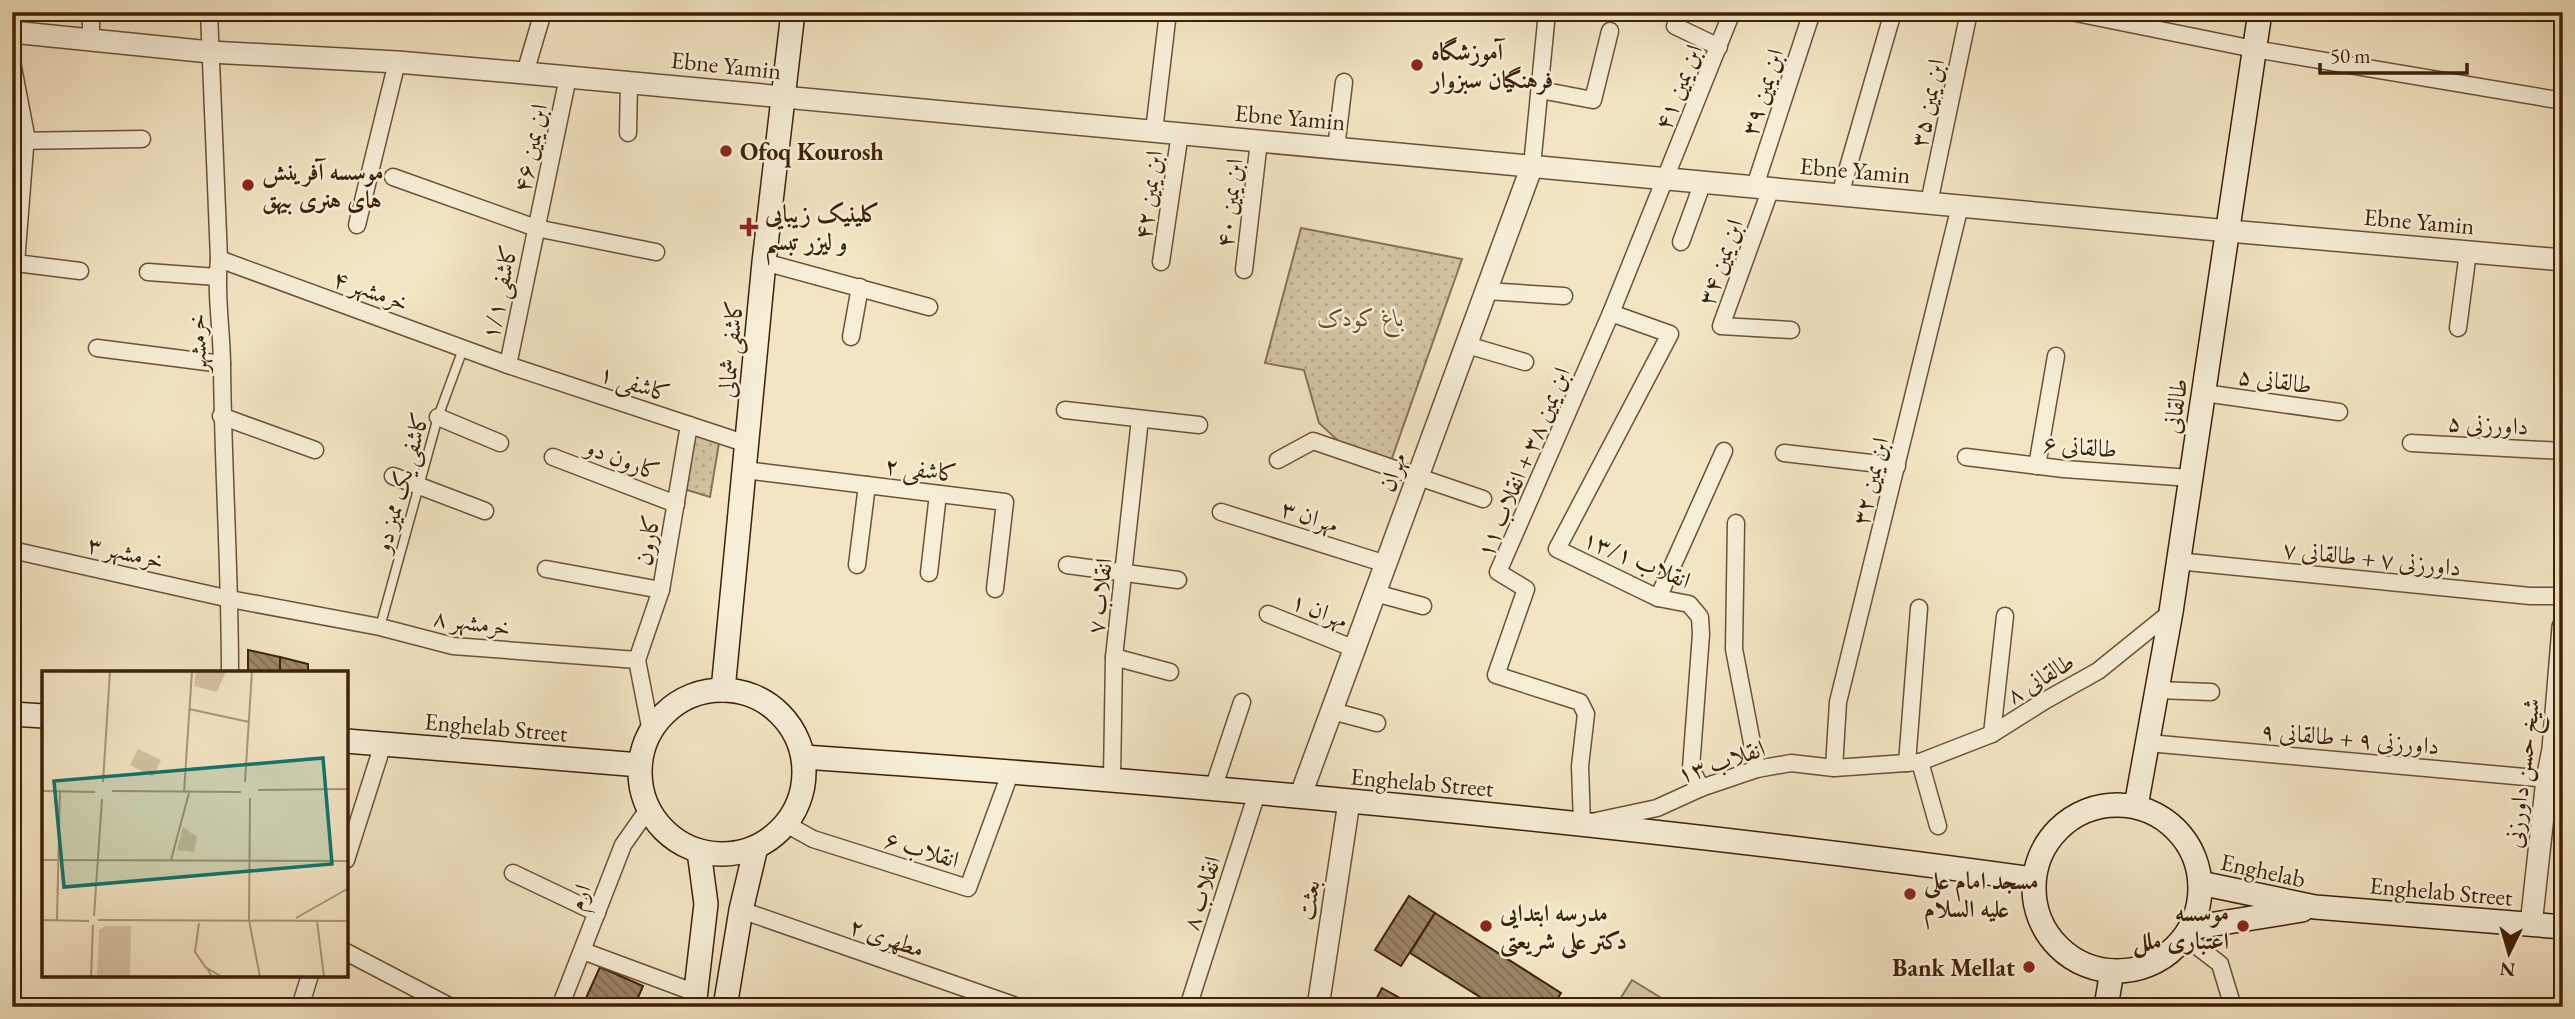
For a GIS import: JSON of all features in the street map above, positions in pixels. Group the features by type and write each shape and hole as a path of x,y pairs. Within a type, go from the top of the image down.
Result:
{"main road":[{"name":"کاشفی شمالی","path":"723,690 764,262 793,12"},
{"name":"طالقانی","path":"2136,806 2171,612 2260,12"},
{"path":"723,690 746,694 766,703 783,717 796,736 804,757 804,781 799,804 786,824 772,838 756,848 728,854 699,851 678,842 661,827 643,795 640,765 651,732 664,714 681,701 702,693 723,690"},
{"path":"12,714 42,716"},
{"name":"Enghelab Street","path":"348,741 640,765"},
{"name":"Enghelab Street","path":"804,757 1112,779 1582,824 2033,879"},
{"path":"2101,806 2136,806 2153,812 2181,834 2194,858 2200,883 2198,907 2187,933 2170,952 2133,970 2112,971 2079,962 2053,942 2036,912 2033,879 2044,845 2068,820 2101,806"},
{"path":"725,1007 741,911 756,848"},
{"path":"695,1000 706,904 699,851"},
{"name":"Enghelab","path":"2200,883 2315,908"},
{"name":"Enghelab Street","path":"2315,908 2563,927"},
{"name":"Enghelab","path":"2187,933 2315,908"},
{"path":"2106,1007 2112,971"}],"street":[{"path":"91,12 91,40"},
{"name":"خرمشهر","path":"209,12 219,259 217,277 222,364 221,416 230,599 230,671"},
{"path":"525,73 543,12"},
{"path":"1154,131 1168,12"},
{"path":"1532,166 1547,12"},
{"name":"ابن یمین ۴۱","path":"1666,178 1732,12"},
{"name":"ابن یمین ۳۹","path":"1763,187 1812,12"},
{"path":"1840,195 1893,12"},
{"name":"ابن یمین ۳۵","path":"1929,203 1969,12"},
{"path":"2071,12 2254,49 2563,101"},
{"path":"1675,26 1719,47"},
{"path":"1540,90 1593,100 1610,31"},
{"name":"Ebne Yamin","path":"12,32 210,52 397,62 629,82 2563,260"},
{"path":"12,62 19,141 16,263 80,271"},
{"path":"357,225 397,62"},
{"name":"ابن یمین ۴۶","path":"536,228 568,77"},
{"path":"628,133 629,82"},
{"path":"1336,148 1344,82"},
{"name":"ابن یمین ۴۲","path":"1161,262 1180,134"},
{"path":"19,141 142,139"},
{"name":"ابن یمین ۴۰","path":"1244,270 1259,141"},
{"name":"مهران","path":"1300,797 1532,166"},
{"path":"393,177 536,228 656,251"},
{"name":"ابن یمین ۳۸ + انقلاب ۱۱","path":"1582,824 1580,765 1586,714 1580,702 1496,675 1526,589 1498,572 1611,313 1666,178"},
{"path":"1681,242 1703,181"},
{"name":"ابن یمین ۳۴","path":"1763,187 1721,326 1791,330"},
{"name":"ابن یمین ۳۲","path":"1834,768 1838,702 1960,206"},
{"name":"کاشفی ۱/۱","path":"508,365 536,228"},
{"path":"2458,328 2468,252"},
{"name":"خرمشهر ۴","path":"219,259 508,365"},
{"path":"764,262 929,307"},
{"path":"148,272 217,277"},
{"path":"851,337 860,287"},
{"path":"1486,291 1564,296"},
{"name":"انقلاب ۱۳/۱","path":"1611,313 1670,334 1557,549 1658,598 1689,604 1699,617 1701,634 1690,768 1701,788"},
{"path":"1467,345 1525,362"},
{"path":"97,348 222,364"},
{"path":"2036,466 2056,356"},
{"name":"کاشفی ۱","path":"508,365 747,444"},
{"name":"طالقانی ۵","path":"2204,393 2339,412"},
{"path":"1065,410 1199,425"},
{"path":"221,416 316,450"},
{"path":"438,416 500,443"},
{"name":"انقلاب ۷","path":"1112,779 1114,657 1140,419"},
{"name":"کارون","path":"637,660 661,590 689,425"},
{"path":"1278,460 1313,441 1483,499"},
{"name":"داورزنی ۵","path":"2411,443 2563,452"},
{"path":"1658,598 1724,451"},
{"path":"1784,453 1897,466"},
{"name":"کارون دو","path":"554,457 676,504"},
{"name":"طالقانی ۶","path":"1966,457 2036,466 2191,478"},
{"name":"کاشفی ۲","path":"745,470 1006,502 995,589"},
{"path":"393,476 485,511"},
{"path":"857,565 867,485"},
{"path":"929,573 938,494"},
{"name":"مهران ۳","path":"1221,512 1386,564"},
{"path":"1736,523 1734,649 1757,769"},
{"name":"خرمشهر ۳","path":"12,550 230,599"},
{"name":"داورزنی ۷ + طالقانی ۷","path":"2177,562 2530,596 2563,596"},
{"path":"1067,565 1178,580"},
{"path":"545,569 661,590"},
{"path":"1375,593 1423,606"},
{"name":"خرمشهر ۸","path":"230,599 380,627 453,646 637,660"},
{"path":"1919,608 1913,763 1938,825"},
{"name":"طالقانی ۸","path":"1913,763 1992,734 2098,670 2171,612"},
{"name":"مهران ۱","path":"1268,614 1355,649"},
{"path":"1992,734 2005,616"},
{"name":"شیخ حسن داورزنی","path":"2531,925 2547,779 2558,750 2563,627"},
{"path":"1114,657 1170,672"},
{"path":"637,660 651,732"},
{"path":"2157,690 2211,692"},
{"path":"1213,789 1242,702"},
{"path":"1332,711 1377,723"},
{"name":"داورزنی ۹ + طالقانی ۹","path":"2148,743 2547,779"},
{"path":"348,854 383,744"},
{"name":"انقلاب ۱۳","path":"1582,824 1657,808 1701,788 1757,769 1791,763 1834,768 1913,763"},
{"name":"انقلاب ۶","path":"786,824 813,839 968,888 1011,771"},
{"name":"انقلاب ۸","path":"1188,1007 1258,793"},
{"name":"بعثت","path":"1318,1007 1349,802"},
{"name":"ارم","path":"559,1007 624,845 649,808"},
{"path":"513,873 597,913"},
{"name":"مطهری ۲","path":"741,911 1019,1007"},
{"path":"2187,933 2220,964 2232,1007"},
{"path":"583,951 695,1000"},
{"path":"348,953 451,1007"},
{"path":"300,1007 309,977"}],"lane":[{"name":"کاشفی یک ممیز دو","path":"380,627 438,416 463,349"}],"green space":[{"name":"باغ کودک","path":"1301,228 1462,259 1386,475 1363,464 1319,423 1304,370 1265,363"},
{"path":"691,434 719,443 710,497 684,489"},
{"path":"1632,980 1676,1007 1615,1007"}],"building":[{"path":"248,650 280,657 280,671 248,671"},
{"path":"280,657 308,664 308,671 280,671"},
{"path":"1409,896 1435,913 1401,966 1375,950"},
{"path":"1435,913 1561,993 1552,1007 1496,1007 1410,953"},
{"path":"600,967 643,986 634,1007 582,1007"},
{"path":"1382,988 1416,1007 1372,1007"}],"place":[{"name":"آموزشگاه فرهنگیان سبزوار","path":"1417,65"},
{"name":"Ofoq Kourosh","path":"726,151"},
{"name":"موسسه آفرینش های هنری بیهق","path":"248,185"},
{"name":"کلینیک زیبایی و لیزر تبسم","path":"749,227"},
{"name":"مسجد امام علی علیه السلام","path":"1910,894"},
{"name":"مدرسه ابتدایی دکتر علی شریعتی","path":"1486,926"},
{"name":"موسسه اعتباری ملل","path":"2243,926"},
{"name":"Bank Mellat","path":"2029,967"}]}
